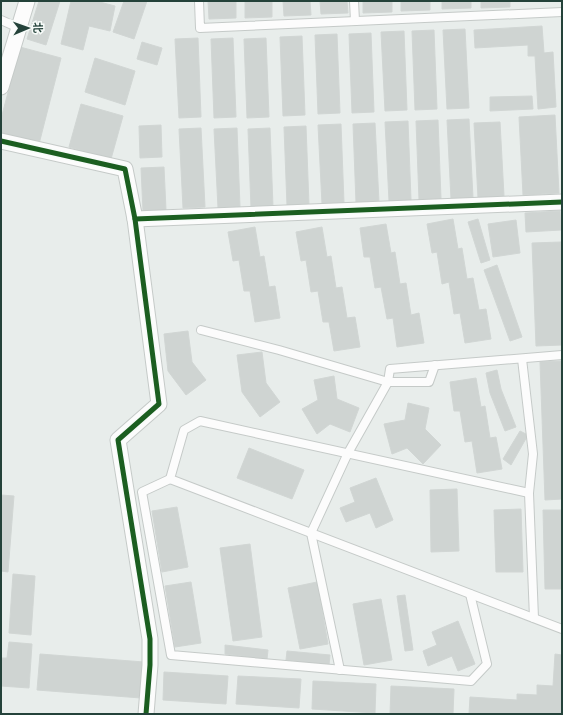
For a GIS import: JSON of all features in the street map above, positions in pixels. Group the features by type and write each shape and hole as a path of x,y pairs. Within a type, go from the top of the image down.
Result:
{"street":[{"path":"1,87 27,1"},
{"path":"1,141 125,169 135,219 159,404 118,440 150,639 150,665 146,714"},
{"path":"135,219 562,202"}],"lane":[{"path":"199,1 200,28 562,12"},
{"path":"354,1 355,21"},
{"path":"1,20 19,28"},
{"path":"201,330 279,350 388,382 429,382 435,365"},
{"path":"340,670 311,533 348,453 388,382 390,369 562,355"},
{"path":"522,359 533,454 529,493 534,618"},
{"path":"170,480 184,430 200,421 529,493"},
{"path":"470,594 487,664 470,681 171,655 142,492 170,480 311,533 562,629"}],"building":[{"path":"39,1 60,1 46,45 27,39"},
{"path":"71,1 96,1 115,6 110,31 89,26 83,50 61,44"},
{"path":"124,1 147,1 134,39 113,32"},
{"path":"208,1 236,1 236,18 209,19"},
{"path":"245,1 272,1 272,17 245,18"},
{"path":"283,1 310,1 311,15 284,16"},
{"path":"320,1 347,1 348,13 321,14"},
{"path":"363,1 392,1 392,12 363,13"},
{"path":"401,1 430,1 430,10 401,11"},
{"path":"442,1 471,1 471,8 442,9"},
{"path":"481,1 510,1 510,7 481,8"},
{"path":"542,26 544,53 553,52 556,107 538,109 535,56 528,56 528,45 475,48 474,30"},
{"path":"465,29 469,108 447,109 443,30"},
{"path":"434,30 437,109 415,110 412,31"},
{"path":"404,31 407,110 385,111 381,32"},
{"path":"371,33 374,112 352,113 349,34"},
{"path":"337,34 340,113 318,114 315,35"},
{"path":"302,36 305,115 283,116 280,37"},
{"path":"198,38 201,117 179,118 175,39"},
{"path":"233,38 236,117 214,118 211,39"},
{"path":"266,38 269,117 247,118 244,39"},
{"path":"142,42 162,48 157,65 137,59"},
{"path":"20,47 61,58 39,144 1,133 1,119"},
{"path":"95,58 135,71 125,105 85,92"},
{"path":"532,96 533,109 490,111 490,97"},
{"path":"81,104 123,116 111,159 69,147"},
{"path":"555,115 559,193 523,195 519,117"},
{"path":"469,119 473,198 451,199 447,120"},
{"path":"438,120 441,199 419,200 416,121"},
{"path":"408,121 411,200 389,201 385,122"},
{"path":"500,122 504,196 478,198 474,123"},
{"path":"375,123 379,202 356,203 353,124"},
{"path":"341,124 344,203 322,204 318,125"},
{"path":"161,125 162,157 140,158 139,126"},
{"path":"306,126 309,205 287,206 284,127"},
{"path":"201,128 205,207 183,208 179,129"},
{"path":"237,128 240,207 218,208 214,129"},
{"path":"270,128 273,207 251,208 248,129"},
{"path":"164,167 166,210 143,211 141,168"},
{"path":"560,211 561,230 526,232 525,213"},
{"path":"453,219 458,249 462,248 467,279 473,278 479,310 486,309 491,339 465,343 460,313 454,314 449,282 442,284 437,252 432,253 427,224"},
{"path":"478,219 490,260 481,263 468,222"},
{"path":"516,220 520,253 493,257 488,224"},
{"path":"386,224 391,253 395,252 400,284 406,283 411,315 419,313 424,343 397,347 393,318 387,319 381,287 375,288 370,257 364,257 360,228"},
{"path":"255,227 260,257 264,256 269,287 275,286 280,318 255,322 250,291 244,291 239,260 233,261 228,232"},
{"path":"322,227 327,257 331,256 336,288 342,287 347,318 355,317 360,347 334,351 329,322 323,322 318,291 311,292 306,260 301,261 296,232"},
{"path":"561,242 562,345 536,346 532,243"},
{"path":"497,265 522,337 510,341 484,270"},
{"path":"188,331 192,362 206,380 186,395 168,371 164,334"},
{"path":"262,352 266,383 280,402 260,417 242,392 237,355"},
{"path":"562,361 562,499 545,500 540,362"},
{"path":"497,370 501,389 516,427 505,431 490,393 486,373"},
{"path":"334,376 337,399 359,408 350,432 330,424 317,434 302,409 318,400 314,380"},
{"path":"476,378 481,407 485,406 490,438 496,437 502,469 477,473 472,441 465,442 460,411 454,411 450,382"},
{"path":"408,403 429,408 425,429 441,445 423,464 407,448 392,454 384,424 405,420"},
{"path":"520,431 528,435 511,465 503,459"},
{"path":"249,448 304,470 292,499 237,478"},
{"path":"376,478 393,520 376,528 370,513 346,522 340,508 355,502 350,488"},
{"path":"457,489 459,551 431,552 430,490"},
{"path":"1,495 14,496 8,572 1,571"},
{"path":"177,507 188,567 162,572 152,511"},
{"path":"521,509 523,572 496,572 494,510"},
{"path":"543,510 562,510 562,589 545,589"},
{"path":"250,544 262,637 233,641 220,548"},
{"path":"13,574 35,576 31,635 9,633"},
{"path":"191,582 201,643 175,647 165,586"},
{"path":"317,582 328,644 300,649 288,588"},
{"path":"405,595 413,650 405,651 397,596"},
{"path":"381,599 392,660 364,665 353,604"},
{"path":"458,621 475,664 458,671 452,656 428,666 423,651 437,645 432,632"},
{"path":"9,642 32,644 29,688 1,686 1,658 7,658"},
{"path":"225,645 268,650 267,659 225,654"},
{"path":"287,651 330,655 329,665 286,660"},
{"path":"40,654 144,662 141,698 37,690"},
{"path":"555,654 562,655 562,714 469,714 470,697 517,700 517,694 537,695 537,685 553,686"},
{"path":"164,672 228,676 226,704 163,700"},
{"path":"238,676 301,679 299,708 236,704"},
{"path":"313,681 376,684 375,713 312,709"},
{"path":"391,686 454,689 453,714 390,714"}],"cycle path":[{"path":"1,141 125,169 135,219 562,202"},
{"path":"135,219 159,404 118,440 150,639 150,665 146,714"}]}
